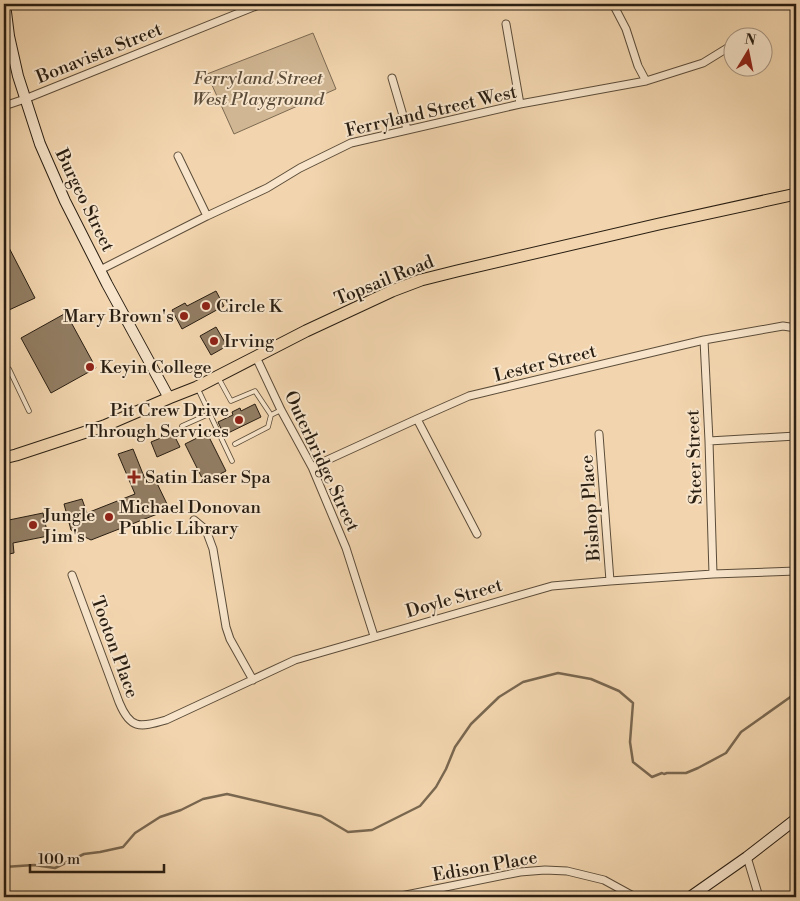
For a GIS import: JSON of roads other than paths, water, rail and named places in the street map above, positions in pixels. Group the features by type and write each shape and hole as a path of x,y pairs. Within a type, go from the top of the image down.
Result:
{"main road":[{"name":"Topsail Road","path":"4,458 104,426 197,387 306,331 392,291 421,280 796,194"}],"street":[{"name":"Burgeo Street","path":"5,4 9,36 25,99 40,144 65,201 100,270 169,398"},
{"name":"Bonavista Street","path":"4,106 261,4"},
{"path":"613,4 626,30 638,66 646,80"},
{"path":"506,24 520,104"},
{"name":"Ferryland Street West","path":"100,270 267,188 300,168 351,143 520,104 646,80 704,62 722,51"},
{"path":"392,78 408,129"},
{"path":"178,156 207,216"},
{"name":"Lester Street","path":"312,467 470,396 704,340 783,326 796,328"},
{"name":"Steer Street","path":"704,340 713,574"},
{"name":"Outerbridge Street","path":"256,357 312,467 346,548 374,636"},
{"path":"416,419 476,534"},
{"name":"Bishop Place","path":"599,434 610,581"},
{"path":"709,441 796,436"},
{"path":"194,520 206,530 213,549 226,627 230,639 253,680"},
{"name":"Doyle Street","path":"136,725 166,720 295,660 552,586 713,574 796,571"},
{"name":"Tooton Place","path":"72,575 125,716 136,725"},
{"path":"690,897 747,858 796,819"},
{"path":"747,858 759,897"},
{"name":"Edison Place","path":"396,897 520,872 545,870 567,871 604,880 635,897"}],"lane":[{"path":"4,368 8,369 29,411"},
{"path":"218,376 231,401 255,391 271,415 268,427 235,444"},
{"path":"197,387 232,461"},
{"path":"271,415 282,410"},
{"path":"182,426 209,414"}],"waterway":[{"path":"4,867 34,865 55,868 84,854 123,847 135,833 160,817 181,810 203,799 227,794 321,816 348,832 372,830 420,806 436,787 455,747 471,724 499,697 523,682 558,673 591,679 619,691 633,703 630,742 633,762 652,777 662,773 686,773 726,753 741,732 796,693"}],"place":[{"name":"Circle K","path":"206,306"},
{"name":"Mary Brown's","path":"184,316"},
{"name":"Irving","path":"214,341"},
{"name":"Keyin College","path":"90,367"},
{"name":"Pit Crew Drive Through Services","path":"239,420"},
{"name":"Satin Laser Spa","path":"134,477"},
{"name":"Michael Donovan Public Library","path":"109,517"},
{"name":"Jungle Jim's","path":"33,525"}],"park label":[{"name":"Ferryland Street West Playground","path":"258,88"}]}
